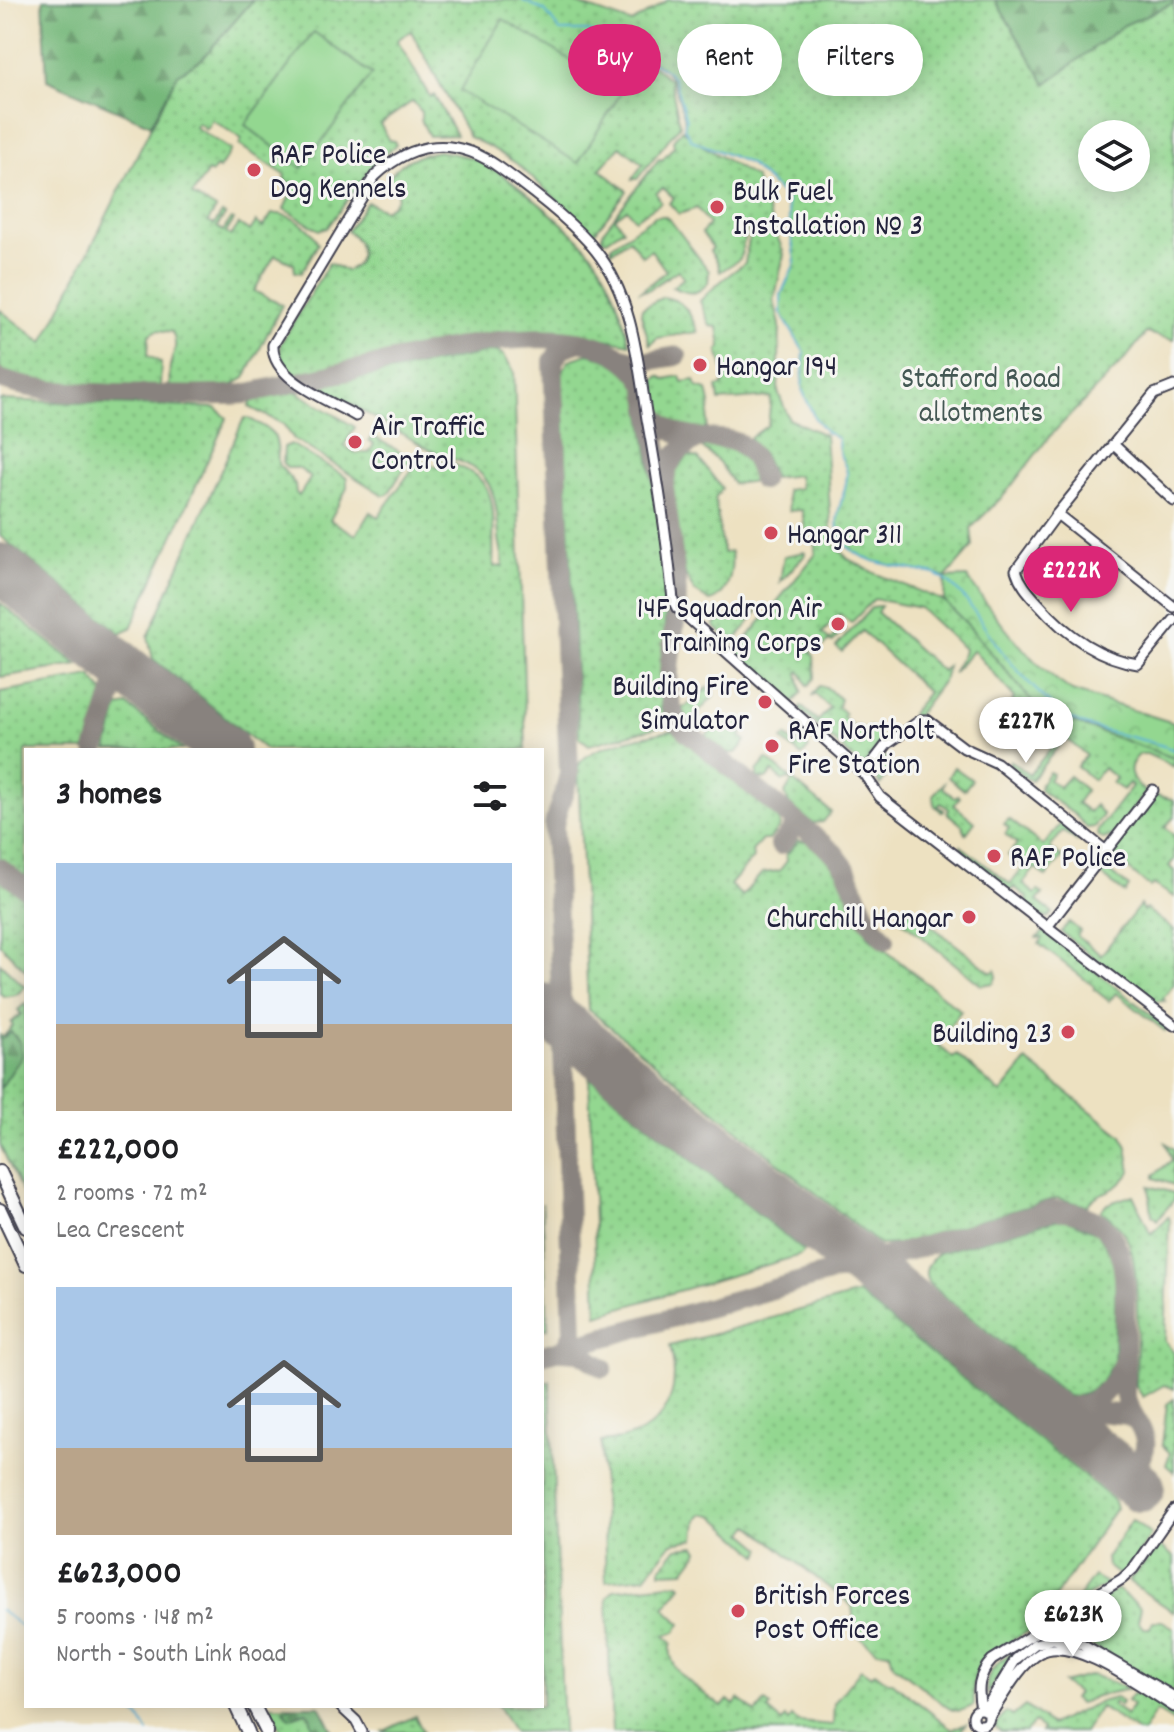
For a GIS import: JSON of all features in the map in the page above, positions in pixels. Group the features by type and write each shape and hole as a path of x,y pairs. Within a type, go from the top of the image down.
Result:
{"highway":[{"path":"0,1172 24,1223"},
{"path":"0,1210 24,1261"},
{"path":"237,1708 248,1732"},
{"path":"255,1708 267,1732"}],"street":[{"path":"356,416 284,374 273,356 273,345 374,177 399,158 420,149 453,145 469,149 517,180 574,229 598,253 614,281 635,346 676,606 864,774 880,797 1174,1025"},
{"path":"1174,386 1154,394 1016,570 1023,585 1063,629 1105,655 1138,664 1174,620"},
{"path":"1114,445 1174,501"},
{"path":"1057,514 1174,607"},
{"path":"864,774 887,744 921,720 927,720 964,748 997,763 1106,851"},
{"path":"1047,927 1153,790"},
{"path":"975,1728 986,1723 978,1697 980,1678 992,1660 1122,1579 1133,1569 1174,1510"},
{"path":"985,1712 1016,1659 1035,1644 1053,1639 1082,1644 1174,1697"},
{"path":"985,1712 1031,1660 1046,1650 1062,1648 1082,1652 1174,1707"},
{"path":"342,1708 362,1732"}],"green space":[{"path":"43,0 253,0 202,59 178,74 151,125 47,80"},
{"name":"Stafford Road allotments","path":"253,0 566,0 632,23 668,0 995,0 1046,83 1124,25 1174,3 1174,340 1146,333 1126,358 1049,437 1005,494 971,528 973,546 945,578 879,562 852,551 843,542 837,523 847,470 838,439 826,432 814,417 802,389 804,352 781,313 781,295 795,263 786,198 748,163 697,142 755,178 784,254 774,301 780,325 778,392 789,419 825,435 832,542 848,559 874,573 944,601 1039,710 1174,758 1174,767 1147,754 1140,754 1135,759 1131,774 1136,784 1146,792 1111,837 1102,839 1097,835 1098,830 1132,786 1129,783 1123,790 1112,783 1116,778 1103,768 1094,780 1077,767 1086,755 1065,738 1031,780 1009,765 1010,760 1029,775 1059,738 1012,701 1015,698 973,650 953,673 964,649 920,608 874,599 851,623 840,614 822,633 830,640 843,627 845,629 832,643 829,641 824,646 819,642 810,651 814,656 815,678 808,686 800,671 798,673 802,692 792,705 737,656 741,646 816,554 815,532 806,535 802,510 789,511 786,490 800,488 798,475 774,478 763,454 749,439 768,425 771,397 719,401 717,387 722,386 726,379 718,350 721,347 718,327 710,326 700,301 745,263 751,228 747,228 740,259 720,272 710,251 713,248 702,233 709,224 697,208 679,214 669,203 674,198 663,188 656,193 661,202 659,204 635,219 627,209 615,218 623,229 607,240 601,239 604,230 659,159 662,160 674,146 673,140 682,129 689,135 684,128 678,96 782,96 782,24 677,24 677,94 670,76 661,67 661,24 568,24 568,96 661,96 661,72 670,80 680,125 637,179 632,179 643,164 620,146 600,169 627,191 594,233 517,164 469,137 411,31 397,40 430,97 434,95 456,135 429,136 421,120 421,112 413,101 380,124 389,140 396,145 375,162 327,228 319,230 284,209 294,186 284,179 285,175 239,145 242,139 212,120 206,129 198,123 195,127 231,150 219,169 216,167 212,173 208,171 192,195 216,209 208,222 214,225 222,213 225,215 217,227 223,231 231,219 234,220 226,233 231,236 239,224 250,231 256,222 263,227 272,214 278,214 306,227 318,244 301,273 295,272 294,264 275,255 254,291 282,305 245,378 231,386 213,390 169,388 175,341 172,332 158,330 149,335 148,355 161,363 160,387 38,382 0,370 0,310 43,343 178,73 202,59"},
{"path":"995,0 1174,0 1174,3 1124,25 1046,84"},
{"path":"503,19 568,58 568,96 619,96 578,163 460,91"},
{"path":"314,32 372,74 302,168 245,125"},
{"path":"438,151 470,157 492,168 524,191 575,236 596,259 608,279 630,344 564,331 482,335 295,374 288,368 280,345 329,263 346,271 360,258 357,241 347,231 367,202 384,210 392,205 398,197 388,180 392,173 416,157"},
{"path":"655,216 670,220 709,271 708,283 699,291 687,293 672,287 684,278 678,270 648,290 641,291 666,271 651,250 642,256 629,239 611,252 612,245"},
{"path":"663,297 677,301 686,308 698,332 657,338 650,345 642,308"},
{"path":"494,351 503,354 514,371 526,748 264,748 153,659 148,637 244,418 258,423 274,435 278,464 295,484 299,496 311,477 298,468 287,468 283,464 284,447 291,444 347,478 347,488 330,520 356,535 370,512 378,517 418,461 439,467 441,461 462,468 477,477 486,488 493,515 494,567 503,566 496,506 488,483 481,474 458,461 441,456 319,386"},
{"path":"588,354 617,366 638,388 667,577 661,707 666,725 589,745 579,737 562,372 569,360"},
{"path":"659,376 665,379 680,376 682,382 695,380 697,387 707,390 710,403 707,428 686,429 667,418 658,400 655,380"},
{"path":"295,391 355,427 344,446 356,453 369,453 374,444 369,441 372,436 411,458 388,494 383,495 294,439 283,424 249,407 252,401"},
{"path":"0,400 216,408 227,418 131,628 120,633 0,536"},
{"path":"713,445 741,456 757,481 733,484 719,462 701,447"},
{"path":"688,456 698,458 722,488 715,499 723,553 731,552 731,567 726,588 710,601 694,591 685,574 672,487 676,470"},
{"path":"805,552 805,555 780,582 784,556"},
{"path":"967,577 1027,653 1072,691 1174,723 1174,758 1039,710 944,601 945,578"},
{"path":"0,603 78,665 0,677"},
{"path":"881,606 877,612 942,671 947,666 945,678 915,718 911,714 928,692 862,631 842,652 836,647 872,607"},
{"path":"757,612 733,644 714,626 719,621"},
{"path":"91,676 104,693 89,748 24,748 24,877 0,858 0,692"},
{"path":"819,686 826,687 840,699 838,707 845,714 843,717 854,727 857,725 863,730 870,727 881,736 882,743 864,765 860,765 800,710 801,706 818,721 830,708 815,694 811,697"},
{"path":"708,687 715,695 689,722 680,710"},
{"path":"127,705 181,748 108,748 118,707"},
{"path":"723,717 737,721 746,729 740,736 746,741 736,753 726,753 706,736"},
{"path":"673,730 778,817 780,826 769,840 762,840 752,851 753,858 730,885 742,896 762,873 779,871 787,861 786,855 798,841 807,842 825,856 839,875 869,937 961,1011 936,1043 953,1058 957,1055 1001,1093 1027,1061 1122,1136 1131,1171 1122,1182 1087,1206 1057,1198 899,1244 880,1245 588,1009 578,767 593,752"},
{"path":"807,732 812,736 806,744 809,748 802,756 782,740 786,736 796,745"},
{"path":"884,756 891,770 880,785 874,767"},
{"path":"767,759 831,812 823,822 812,823 789,804 785,793 792,781 790,779 783,781 773,772 766,779 757,778 757,771"},
{"path":"954,767 972,780 964,790 948,777"},
{"path":"1049,772 1053,774 1049,780 1059,787 1069,776 1086,790 1077,803 1089,812 1095,805 1103,815 1094,827 1087,828 1075,815 1040,790"},
{"path":"944,783 943,788 955,798 960,797 954,805 975,822 966,834 962,825 947,813 949,809 941,803 938,806 944,810 942,812 935,806 933,795"},
{"path":"1155,795 1174,800 1174,817 1165,827 1174,835 1174,860 1169,866 1174,871 1174,897 1153,884 1150,887 1109,853"},
{"path":"1009,819 1043,846 1063,821 1079,834 1077,841 1063,831 1050,848 1062,857 1046,877 1035,868 1023,884 1035,894 1038,891 1043,894 1037,901 1053,913 1048,918 1041,917 1024,904 1028,898 1014,887 1009,893 959,854 961,846 1010,884 1023,867 1008,855 1017,844 1005,834 1009,828 1004,824"},
{"path":"1101,865 1129,887 1125,893 1100,874"},
{"path":"0,879 24,898 24,969 0,944"},
{"path":"1140,905 1143,911 1146,909 1174,930 1174,984 1163,999 1165,1001 1152,1002 1061,932 1069,922 1080,931 1077,936 1101,955"},
{"path":"899,908 906,914 910,909 992,973 995,970 997,976 993,983 981,985 901,920"},
{"path":"1044,931 1168,1028 1165,1031 1116,993 1109,1001 1039,944 1043,938 1037,938"},
{"path":"0,963 24,988 16,995 4,997 0,993"},
{"path":"24,1005 24,1196 0,1145 0,1035 3,1037 13,1026 11,1023 21,1014 18,1010"},
{"path":"11,1032 20,1042 22,1056 0,1089 0,1040"},
{"path":"589,1077 804,1251 801,1255 597,1315"},
{"path":"1166,1143 1174,1149 1174,1185 1154,1178 1172,1160"},
{"path":"1149,1186 1174,1193 1174,1200 1157,1220 1152,1215"},
{"path":"1133,1195 1151,1234 1168,1217 1170,1220 1165,1341 1174,1353 1174,1389 1164,1385 1143,1397 1136,1387 1137,1313 1133,1258 1121,1230 1101,1211 1107,1204"},
{"path":"1063,1218 1098,1233 1116,1262 1114,1361 1101,1382 1075,1397 1068,1396 930,1285 926,1276 929,1264 938,1253"},
{"path":"544,1245 548,1328 544,1329"},
{"path":"858,1294 1113,1499 1116,1508 1034,1628 987,1655 979,1663 973,1685 974,1705 960,1710 947,1707 893,1664 890,1652 877,1651 855,1633 852,1606 750,1525 744,1533 762,1548 759,1556 713,1515 703,1514 697,1520 695,1539 672,1543 645,1577 606,1581 601,1442 639,1433 663,1413 673,1384 670,1346"},
{"path":"550,1381 563,1732 514,1732 499,1708 544,1708 544,1383"},
{"path":"1174,1399 1174,1472 1166,1465 1170,1453 1162,1445 1167,1404"},
{"path":"1132,1520 1151,1535 1131,1566 1120,1576 1107,1566 1106,1558"},
{"path":"1157,1544 1174,1557 1174,1612 1128,1581"},
{"path":"696,1546 699,1551 684,1571 661,1572 677,1548"},
{"path":"1094,1576 1108,1584 1074,1603"},
{"path":"679,1583 682,1586 664,1608 681,1624 675,1632 664,1635 672,1642 670,1652 673,1662 686,1679 722,1707 728,1700 734,1705 739,1699 756,1713 765,1702 771,1706 768,1710 782,1722 792,1717 799,1722 833,1725 834,1703 861,1669 871,1676 875,1672 892,1682 952,1729 966,1724 960,1732 612,1732 607,1598 614,1590"},
{"path":"1117,1589 1141,1608 1138,1621 1143,1628 1150,1628 1153,1621 1162,1621 1174,1628 1174,1692 1082,1640 1065,1637 1059,1626"},
{"path":"1028,1642 1032,1643 1012,1659 987,1694 989,1676 998,1662"},
{"path":"1092,1675 1130,1689 1096,1696 1079,1704 1073,1699 1077,1693 1063,1683"},
{"path":"1132,1694 1145,1694 1174,1712 1174,1722 1156,1711 1143,1732 1138,1732 1100,1707 1084,1732 1041,1732 1043,1729 1034,1723 1026,1732 1001,1732 995,1727 1006,1712 1013,1716 1025,1706 1051,1725 1099,1702 1116,1698 1122,1702 1120,1706 1114,1702 1112,1705 1126,1715 1133,1705 1127,1701"},
{"path":"271,1708 321,1708 333,1732 282,1732"},
{"path":"321,1708 332,1729 325,1732 312,1725 306,1712 289,1718 284,1710"},
{"path":"415,1716 423,1732 382,1732"}],"waterway":[{"path":"522,0 545,11 560,31 587,31 627,45 668,72 674,79 686,119 684,128 692,140 748,163 786,198 795,263 781,295 781,313 804,352 802,389 814,417 826,432 838,439 847,470 837,523 843,542 865,557 935,574 952,585 1012,664 1063,714 1100,730 1174,750"},
{"path":"0,1610 24,1628"},
{"path":"127,1708 138,1716 148,1732"}],"taxiway":[{"path":"0,379 29,387 73,392 181,396 244,394 441,350 522,339 561,339 596,346 626,361 646,386 665,495 677,593 669,675 671,706 686,731 834,853 846,869 866,916 885,940"},
{"path":"580,342 562,348 553,361 569,773 554,826 561,998 574,1029 597,1051"},
{"path":"622,357 641,362 677,356"},
{"path":"652,411 666,427 682,435 729,440 743,446 754,458 762,480"},
{"path":"665,482 668,467 676,455 700,438"},
{"path":"96,748 114,689 129,682 145,685"},
{"path":"780,845 798,824"},
{"path":"0,868 24,887"},
{"path":"544,1010 555,1020 562,1038"},
{"path":"558,1351 566,1347 573,1334 563,1049 574,1039 587,1043"},
{"path":"848,1254 871,1261 1053,1210 1076,1213 1094,1220 1115,1242 1121,1258 1125,1295 1125,1397 1142,1429 1145,1446 1143,1454 1134,1463 1112,1465"},
{"path":"820,1232 834,1250 834,1261 828,1272"},
{"path":"544,1354 836,1271 870,1276 899,1295"},
{"path":"562,1351 579,1352 603,1368"},
{"path":"1033,1403 1062,1407 1087,1403 1108,1389 1123,1362"},
{"path":"1076,1410 1128,1415 1138,1422"}],"runway":[{"path":"0,568 223,748"},
{"path":"544,1010 1140,1487"}],"place":[{"name":"RAF Police Dog Kennels","path":"254,170"},
{"name":"Bulk Fuel Installation № 3","path":"717,207"},
{"name":"Hangar 194","path":"700,365"},
{"name":"Air Traffic Control","path":"355,442"},
{"name":"Hangar 311","path":"771,533"},
{"name":"14F Squadron Air Training Corps","path":"838,624"},
{"name":"Building Fire Simulator","path":"765,702"},
{"name":"RAF Northolt Fire Station","path":"772,746"},
{"name":"RAF Police","path":"994,856"},
{"name":"Churchill Hangar","path":"969,917"},
{"name":"Building 23","path":"1068,1032"},
{"name":"British Forces Post Office","path":"738,1611"}]}
